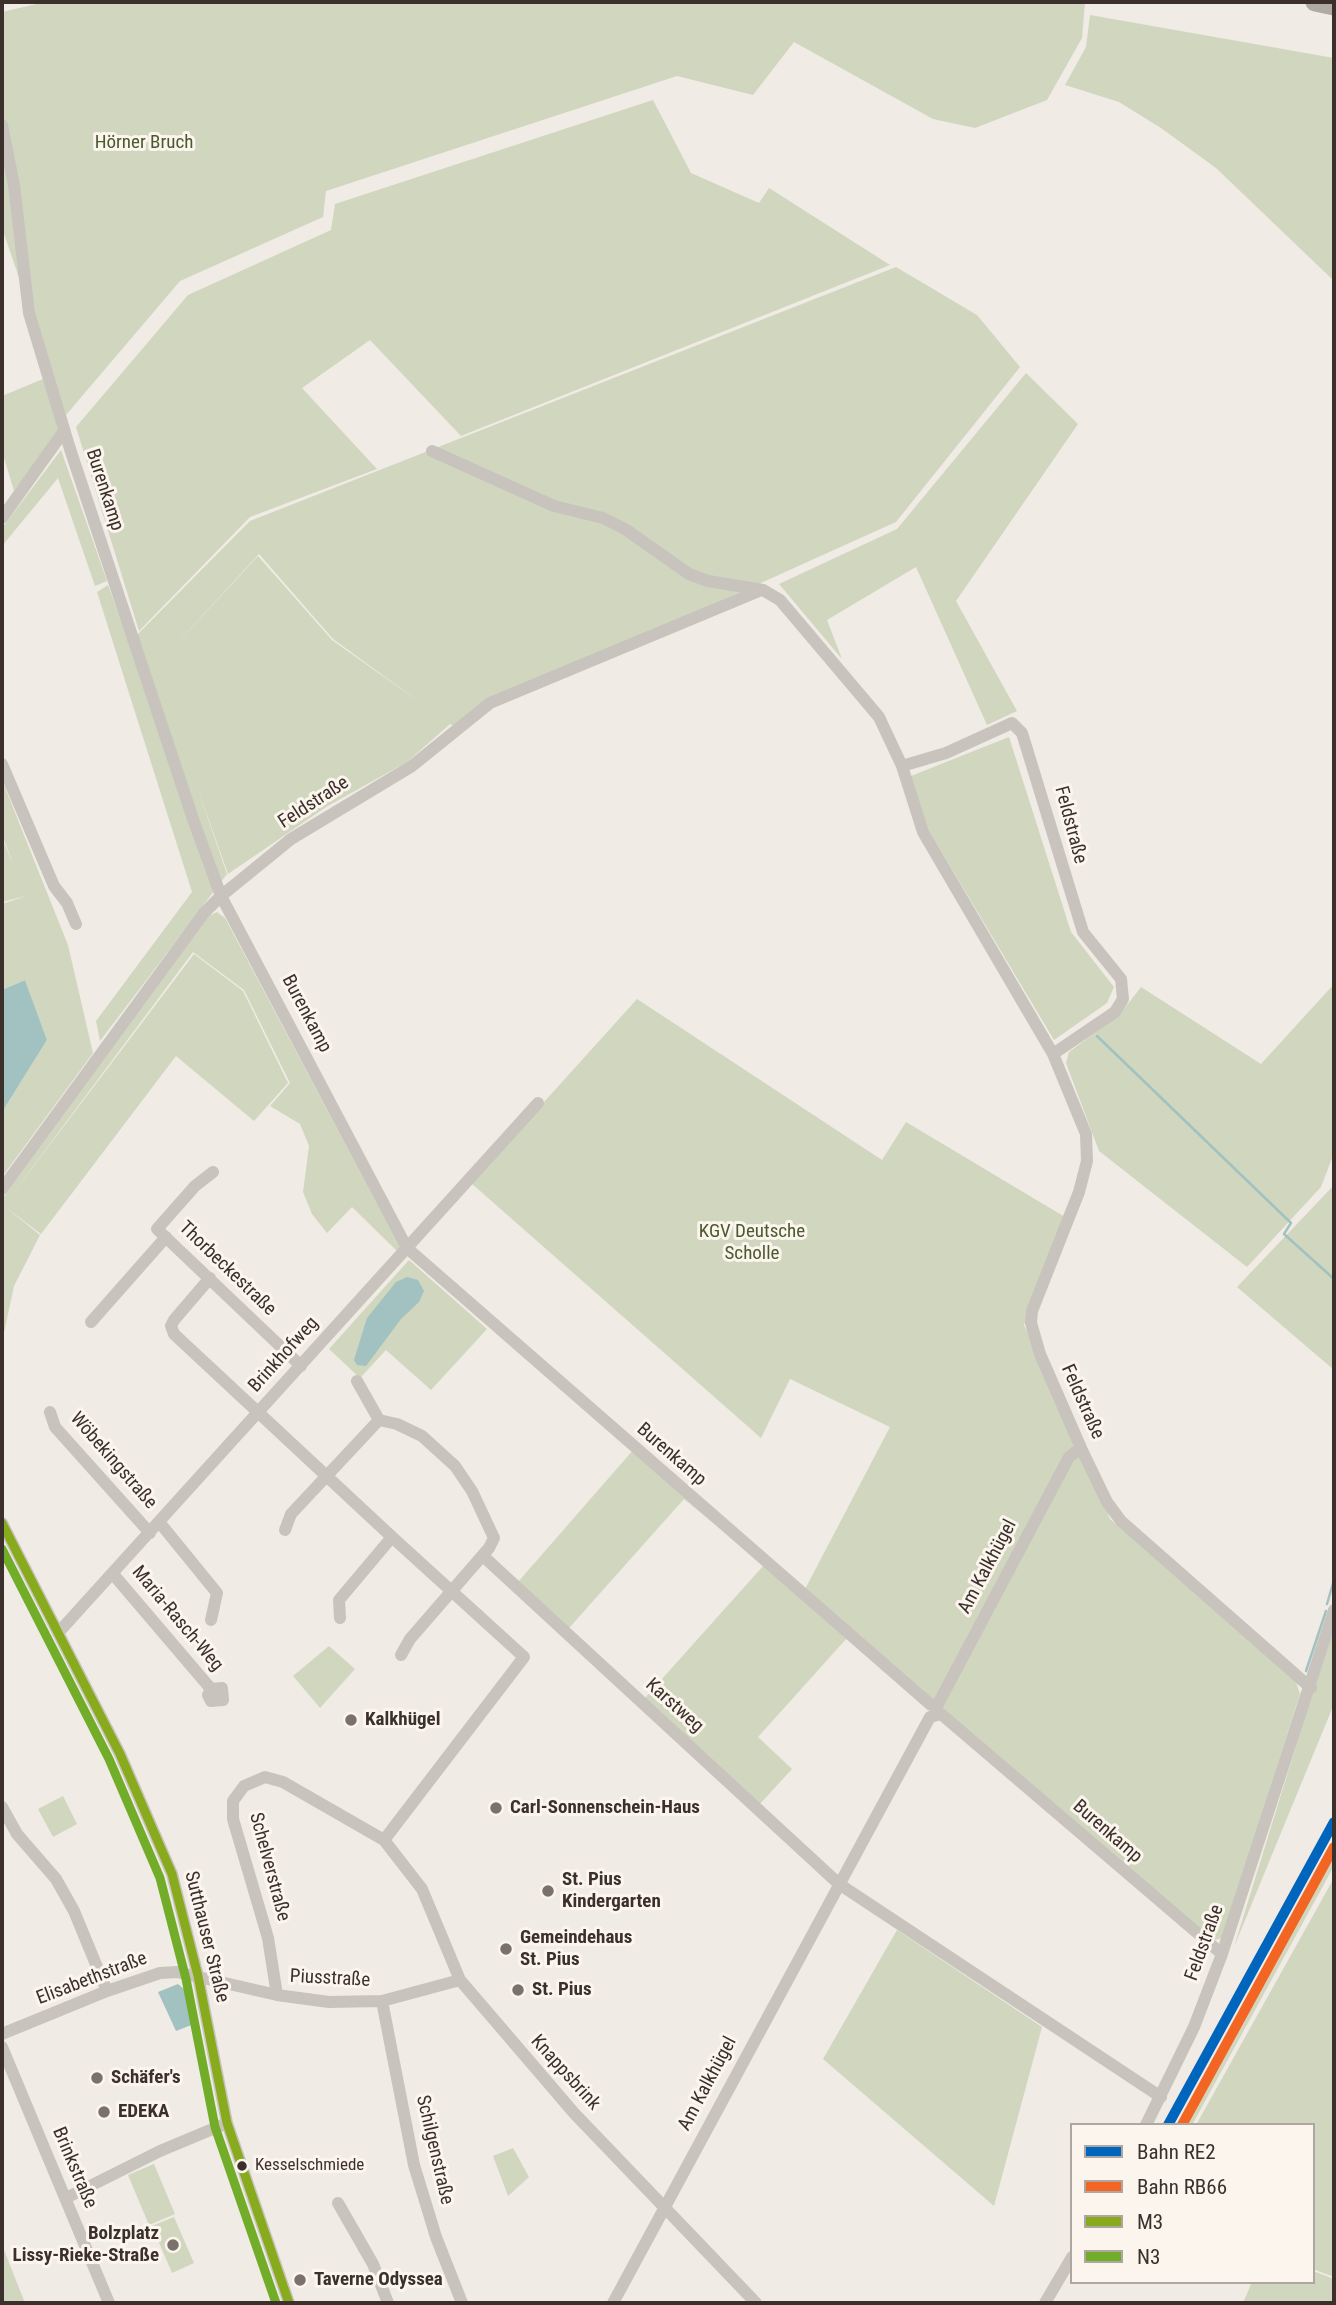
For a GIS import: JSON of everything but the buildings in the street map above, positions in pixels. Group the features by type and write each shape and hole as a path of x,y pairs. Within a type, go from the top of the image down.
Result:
{"highway":[{"path":"1315,2 1334,6"}],"street":[{"name":"Burenkamp","path":"2,125 15,186 29,313 64,432 221,895 407,1248 933,1710 941,1714 1222,1954"},
{"path":"2,518 64,432"},
{"name":"Feldstraße","path":"432,451 554,506 603,518 625,529 689,574 708,581 760,591 780,600 880,717 902,766 923,832 1053,1054 1086,1134 1087,1161 1079,1192 1032,1311 1031,1323 1040,1354 1107,1502 1121,1521 1311,1688"},
{"name":"Feldstraße","path":"2,1189 204,914 221,895 291,839 412,766 490,703 760,591"},
{"name":"Feldstraße","path":"902,766 946,753 1012,723 1023,733 1083,932 1121,979 1123,999 1115,1012 1053,1054"},
{"path":"2,764 54,886 67,903 76,924"},
{"name":"Brinkhofweg","path":"58,1633 538,1103"},
{"path":"91,1322 162,1233 195,1186 213,1172"},
{"name":"Thorbeckestraße","path":"162,1233 301,1366"},
{"path":"209,1278 171,1326 174,1334 524,1657 384,1840"},
{"path":"357,1381 379,1420 397,1424 422,1436 455,1466 472,1491 494,1538 483,1556 410,1639 401,1655"},
{"name":"Wöbekingstraße","path":"50,1412 55,1427 150,1533"},
{"path":"285,1530 292,1514 379,1420"},
{"name":"Am Kalkhügel","path":"613,2303 1069,1457 1082,1448"},
{"name":"Sutthauser Straße","path":"2,1523 120,1754 172,1874 198,1976 227,2123 289,2303"},
{"path":"160,1523 217,1593 211,1620"},
{"path":"340,1618 340,1600 392,1537"},
{"name":"Karstweg","path":"483,1556 839,1884"},
{"name":"Maria-Rasch-Weg","path":"113,1574 211,1689"},
{"name":"Feldstraße","path":"1147,2123 1194,2027 1222,1954 1311,1688 1334,1610"},
{"name":"Schelverstraße","path":"277,1995 268,1938 233,1822 233,1801 244,1786 265,1777 283,1782 384,1840"},
{"path":"2,1807 17,1834 62,1890 107,1991"},
{"name":"Knappsbrink","path":"384,1840 422,1889 460,1980 575,2113 756,2303"},
{"path":"839,1884 1161,2097"},
{"name":"Elisabethstraße","path":"2,2034 107,1991 160,1973 198,1976"},
{"name":"Piusstraße","path":"198,1976 277,1995 329,2002 382,2001 460,1980"},
{"name":"Schilgenstraße","path":"382,2001 414,2165 436,2238 462,2303"},
{"name":"Brinkstraße","path":"2,2047 109,2303"},
{"path":"66,2198 160,2151 227,2123"},
{"path":"338,2203 373,2264 388,2303"},
{"path":"1045,2303 1070,2259"}],"green space":[{"name":"Hörner Bruch","path":"45,2 1085,2 1082,38 1047,100 975,128 933,119 794,42 753,95 677,76 326,191 323,217 180,281 66,415 2,228 2,12"},
{"path":"1090,15 1334,58 1334,281 1216,168 1161,128 1119,102 1065,85 1086,47"},
{"path":"653,100 691,173 759,203 769,188 890,265 461,436 370,340 302,388 377,469 250,517 139,631 76,427 188,295 331,230 335,204"},
{"path":"896,267 977,315 1020,367 896,522 499,701 458,729 450,724 407,762 326,807 228,874 195,781 227,874 100,1041 96,1021 192,892 97,592 108,585 129,643 250,521","holes":["259,554 333,639 425,706 332,640 258,556 156,666"]},
{"path":"1026,373 1078,424 956,601 1017,711 987,725 916,567 827,620 842,659 779,584 897,529"},
{"path":"43,379 59,430 14,491 2,451 2,396"},
{"path":"61,450 107,581 95,586 58,478 2,546 2,528"},
{"path":"1009,737 1071,932 1114,987 1107,1003 1054,1040 928,829 911,776"},
{"path":"2,780 68,945 93,1053 2,1177 2,1112 47,1040 25,980 2,990 2,904 26,896 2,902 2,838 14,866 2,835"},
{"path":"217,912 225,918 400,1247 397,1251 352,1207 327,1233 312,1214 303,1192 309,1146 300,1124 270,1106 290,1083 244,990 193,952 5,1204 194,954 243,991 288,1083 254,1121 176,1056 41,1234 4,1206 40,1235 14,1286 2,1342 2,1199 209,916"},
{"path":"1334,984 1334,1153 1321,1187 1247,1267 1099,1151 1066,1063 1069,1052 1120,1014 1141,987 1261,1064"},
{"name":"KGV Deutsche Scholle","path":"637,999 882,1160 906,1122 1065,1217 1024,1325 1088,1462 1110,1519 1296,1682 1300,1694 1222,1938 1211,1941 847,1638 758,1737 792,1769 759,1805 644,1699 764,1565 684,1499 569,1628 518,1582 634,1449 803,1593 890,1427 790,1379 761,1438 471,1183"},
{"path":"1334,1185 1334,1370 1237,1287"},
{"path":"409,1260 487,1329 431,1390 386,1350 360,1378 329,1349"},
{"path":"1334,1623 1334,1704 1234,1947"},
{"path":"329,1646 355,1669 320,1708 293,1676"},
{"path":"63,1796 77,1824 53,1837 38,1809"},
{"path":"1334,1858 1334,1866 1193,2123 1186,2123 1245,2012"},
{"path":"1334,1878 1334,2277 1315,2270 1315,2123 1197,2123"},
{"path":"897,1930 1042,2027 994,2206 823,2059"},
{"path":"513,2148 529,2177 508,2196 493,2156"},
{"path":"154,2164 175,2214 149,2225 128,2175"},
{"name":"Bolzplatz Lissy-Rieke-Straße","path":"174,2217 194,2263 172,2273 152,2226"},
{"path":"2,2245 25,2303 3,2303"},
{"path":"1315,2272 1334,2279 1334,2303 1243,2303 1251,2284 1315,2284"}],"water":[{"path":"25,980 47,1040 2,1112 2,990"},
{"path":"407,1277 418,1280 424,1291 419,1302 401,1319 366,1366 357,1365 354,1360 367,1318 396,1282"},
{"path":"178,1984 184,1989 194,2024 176,2031 158,1992"}],"waterway":[{"path":"1097,1036 1291,1223 1284,1234 1334,1279"},
{"path":"1327,1604 1334,1580"},
{"path":"1306,1671 1326,1611"}],"rail line":[{"name":"RE2","path":"1169,2123 1334,1822"},
{"name":"RB66","path":"1183,2123 1334,1847"}],"transit line":[{"name":"M3","path":"2,1523 120,1754 172,1874 198,1976 227,2123 289,2303"},
{"name":"N3","path":"2,1549 109,1759 160,1878 186,1979 215,2127 276,2303"}],"place":[{"name":"Kalkhügel","path":"351,1720"},
{"name":"Carl-Sonnenschein-Haus","path":"496,1808"},
{"name":"St. Pius Kindergarten","path":"548,1891"},
{"name":"Gemeindehaus St. Pius","path":"506,1949"},
{"name":"St. Pius","path":"518,1990"},
{"name":"Schäfer's","path":"97,2078"},
{"name":"EDEKA","path":"104,2112"},
{"name":"Kesselschmiede","path":"242,2166"},
{"name":"Bolzplatz Lissy-Rieke-Straße","path":"173,2245"},
{"name":"Taverne Odyssea","path":"300,2280"}]}
